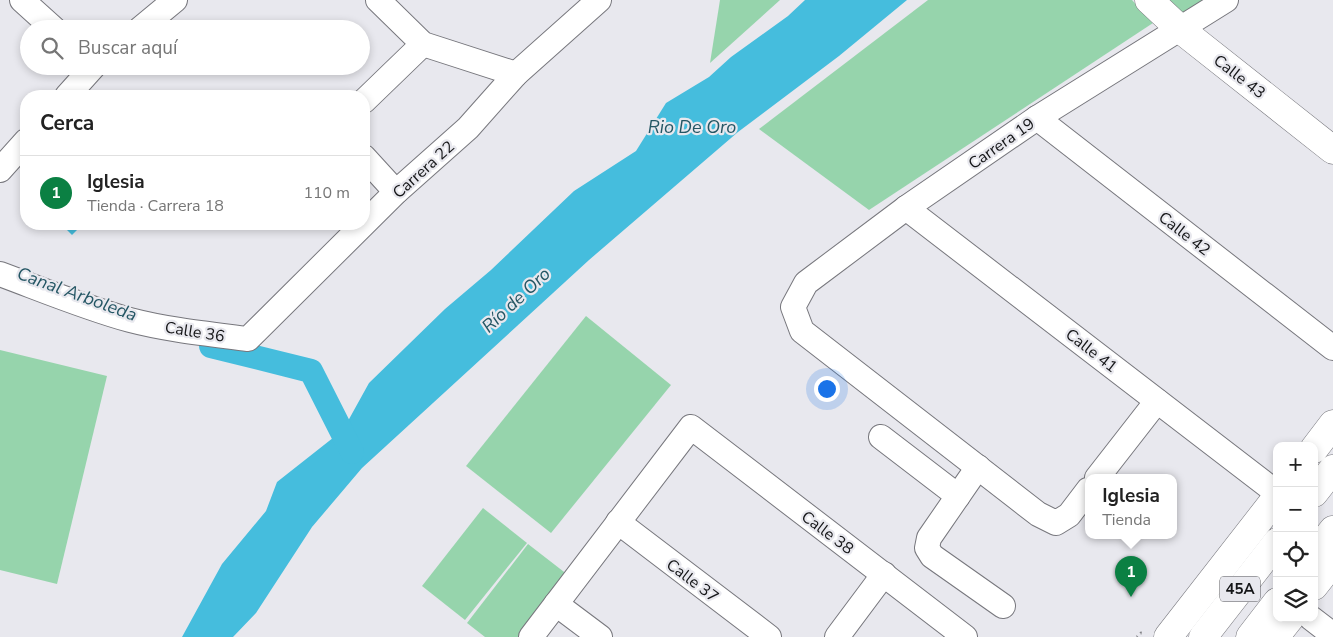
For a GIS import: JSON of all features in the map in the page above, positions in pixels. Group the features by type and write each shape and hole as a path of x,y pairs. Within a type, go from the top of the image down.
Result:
{"main road":[{"name":"Calle 43","path":"1149,0 1180,29 1333,150"},
{"path":"1318,444 1333,424"},
{"path":"1318,488 1333,469"},
{"path":"1168,637 1273,503"},
{"path":"1318,549 1333,530"},
{"name":"45A","path":"1203,637 1273,547"},
{"path":"1318,581 1333,562"},
{"name":"45A","path":"1250,637 1273,607"},
{"path":"1275,637 1287,622"}],"street":[{"path":"22,0 44,20"},
{"path":"151,20 175,0"},
{"path":"378,0 423,44 516,74"},
{"name":"Carrera 22","path":"370,218 468,128 516,74 599,0"},
{"name":"Carrera 19","path":"978,467 802,331 793,307 806,283 906,208 1037,118 1226,0"},
{"path":"370,95 423,44"},
{"path":"72,90 86,75"},
{"name":"Calle 42","path":"1037,118 1333,348"},
{"path":"0,170 20,148"},
{"path":"370,164 396,192"},
{"name":"Calle 41","path":"906,208 1273,490"},
{"name":"Carrera 22","path":"248,339 358,230"},
{"name":"Calle 36","path":"0,274 73,302 131,320 199,333 248,339"},
{"path":"1100,474 1157,400"},
{"name":"Calle 38","path":"618,522 690,427 965,637"},
{"path":"881,437 958,496"},
{"path":"1003,606 932,556 927,548 929,538 978,467 1038,514 1056,523 1069,515 1085,494"},
{"path":"532,637 618,522"},
{"name":"Calle 37","path":"618,522 768,637"},
{"path":"837,637 884,574"},
{"path":"556,604 600,637"},
{"path":"1316,622 1333,635"}],"path":[{"path":"1138,637 1141,632"}],"green space":[{"path":"720,0 780,0 710,63"},
{"path":"928,0 1132,0 1153,23 869,210 759,129"},
{"path":"1169,0 1211,0 1184,18"},
{"path":"586,316 671,385 551,533 466,466"},
{"path":"0,350 107,376 57,584 0,570"},
{"path":"483,508 527,543 465,620 422,586"},
{"path":"528,544 568,575 521,637 485,637 467,623"}],"water":[{"name":"Rio De Oro","path":"805,0 907,0 839,56 738,132 589,260 362,468 312,527 256,613 233,637 182,637 222,564 266,511 277,482 343,430 369,383 445,309 491,270 574,191 636,151 666,103 709,77 731,57 788,16"},
{"path":"67,230 77,230 72,235"}],"waterway":[{"name":"Canal Arboleda","path":"211,346 311,371 352,452"}],"place":[{"name":"Iglesia","path":"1131,597"}],"water label":[{"name":"Río de Oro","path":"516,300"}]}
